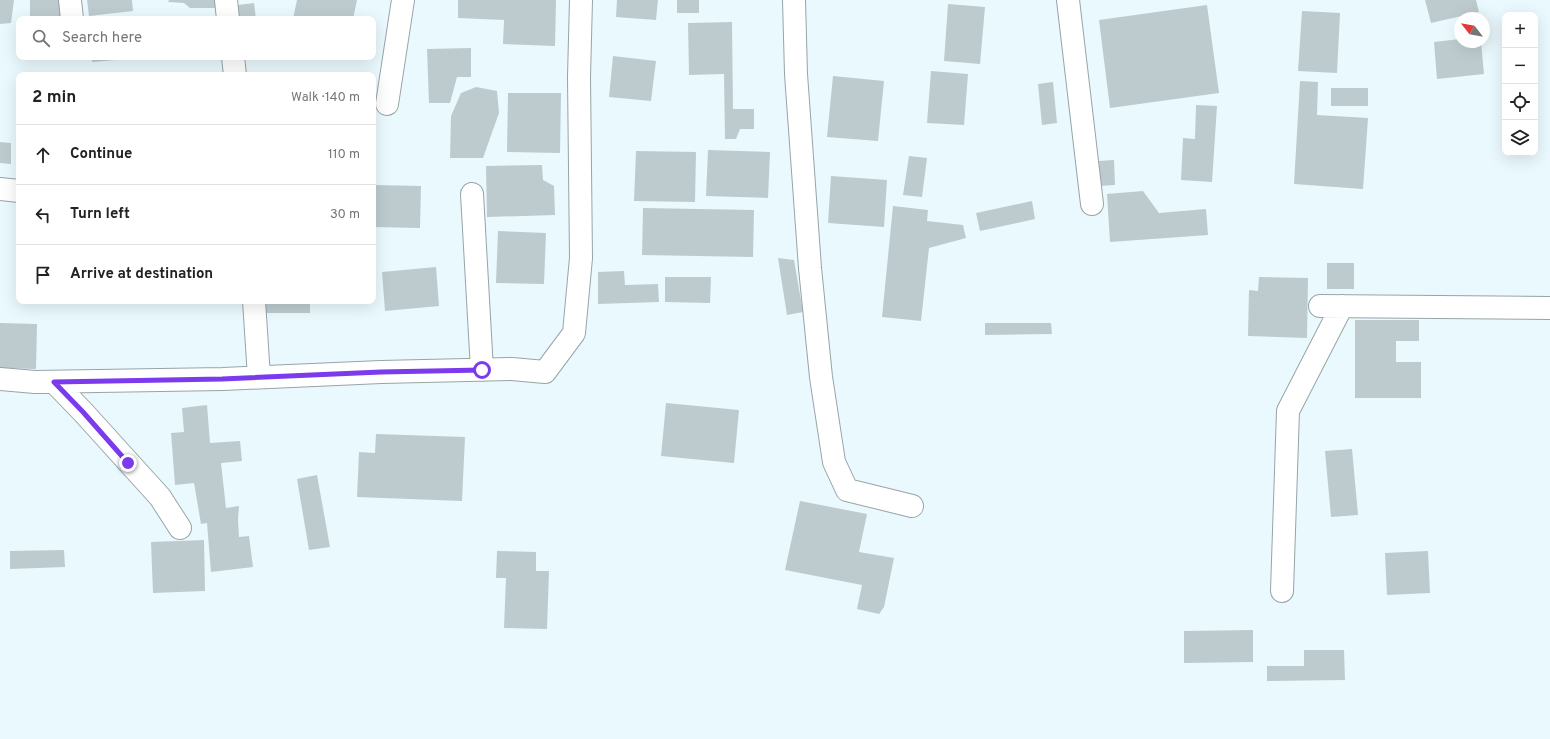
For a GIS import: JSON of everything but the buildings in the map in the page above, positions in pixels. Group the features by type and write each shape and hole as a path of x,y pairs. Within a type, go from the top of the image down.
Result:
{"street":[{"path":"70,0 72,16"},
{"path":"226,0 228,16"},
{"path":"387,104 403,0"},
{"path":"0,379 54,382 512,369 545,372 574,333 581,258 579,77 581,0"},
{"path":"794,0 796,74 810,268 821,377 834,462 847,490 912,506"},
{"path":"1068,0 1092,204"},
{"path":"233,60 235,72"},
{"path":"0,189 16,191"},
{"path":"472,194 482,370"},
{"path":"254,304 259,377"},
{"path":"1320,306 1550,308"},
{"path":"1282,591 1288,411 1342,306"},
{"path":"54,382 160,497 180,528"}],"route":[{"path":"128,463 54,382 222,379 381,372 482,370"}]}
